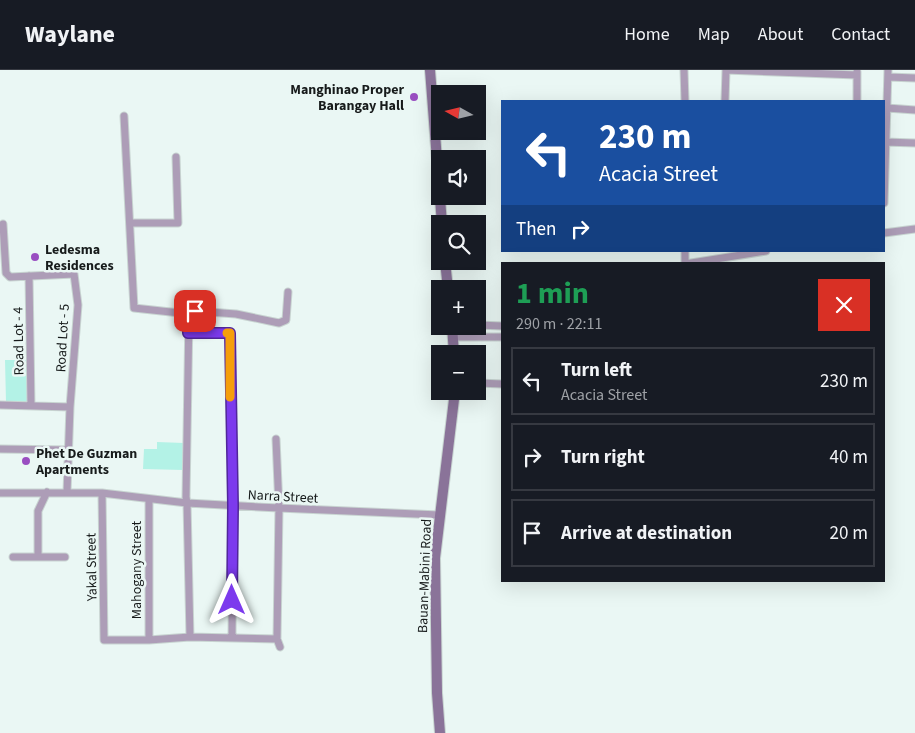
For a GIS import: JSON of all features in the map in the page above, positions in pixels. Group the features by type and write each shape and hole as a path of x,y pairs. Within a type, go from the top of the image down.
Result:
{"main road":[{"path":"430,70 441,215"},
{"name":"Bauan-Mabini Road","path":"440,733 437,693 435,558 454,400"}],"street":[{"path":"684,70 684,100"},
{"path":"726,100 726,70 857,72 857,100"},
{"path":"915,78 888,74 885,142 915,143"},
{"path":"887,108 915,110"},
{"path":"124,116 134,308 189,314 195,311 236,314 279,323 286,320 288,292"},
{"path":"130,223 178,223 176,157"},
{"name":"Road Lot - 5","path":"3,224 6,273 10,277 74,274 78,305 70,407 67,492"},
{"path":"885,233 915,229"},
{"path":"697,262 760,252"},
{"name":"Road Lot - 4","path":"29,276 31,405"},
{"path":"189,314 186,488 190,637"},
{"path":"486,325 501,326"},
{"path":"188,333 230,333 233,506 232,638"},
{"path":"482,335 501,337"},
{"path":"486,383 501,384"},
{"path":"0,405 70,407"},
{"path":"276,439 279,508 277,639 280,648"},
{"path":"0,449 68,450"},
{"path":"38,557 38,511 47,492"},
{"name":"Narra Street","path":"0,493 102,493 187,503 233,506 440,514"},
{"name":"Yakal Street","path":"102,493 104,640 149,640"},
{"name":"Mahogany Street","path":"149,499 149,640"},
{"path":"13,557 65,557"},
{"path":"149,640 190,637 277,639"}],"green space":[{"path":"5,360 28,360 28,402 6,402"},
{"path":"157,442 184,443 183,470 143,469 144,449 157,449"}],"slow traffic":[{"path":"227,333 230,333 230,397"}],"place":[{"name":"Manghinao Proper Barangay Hall","path":"414,97"},
{"name":"Ledesma Residences","path":"35,257"},
{"name":"Phet De Guzman Apartments","path":"26,461"}],"route":[{"path":"195,311 189,314 188,333 230,333 233,506 232,600"}]}
